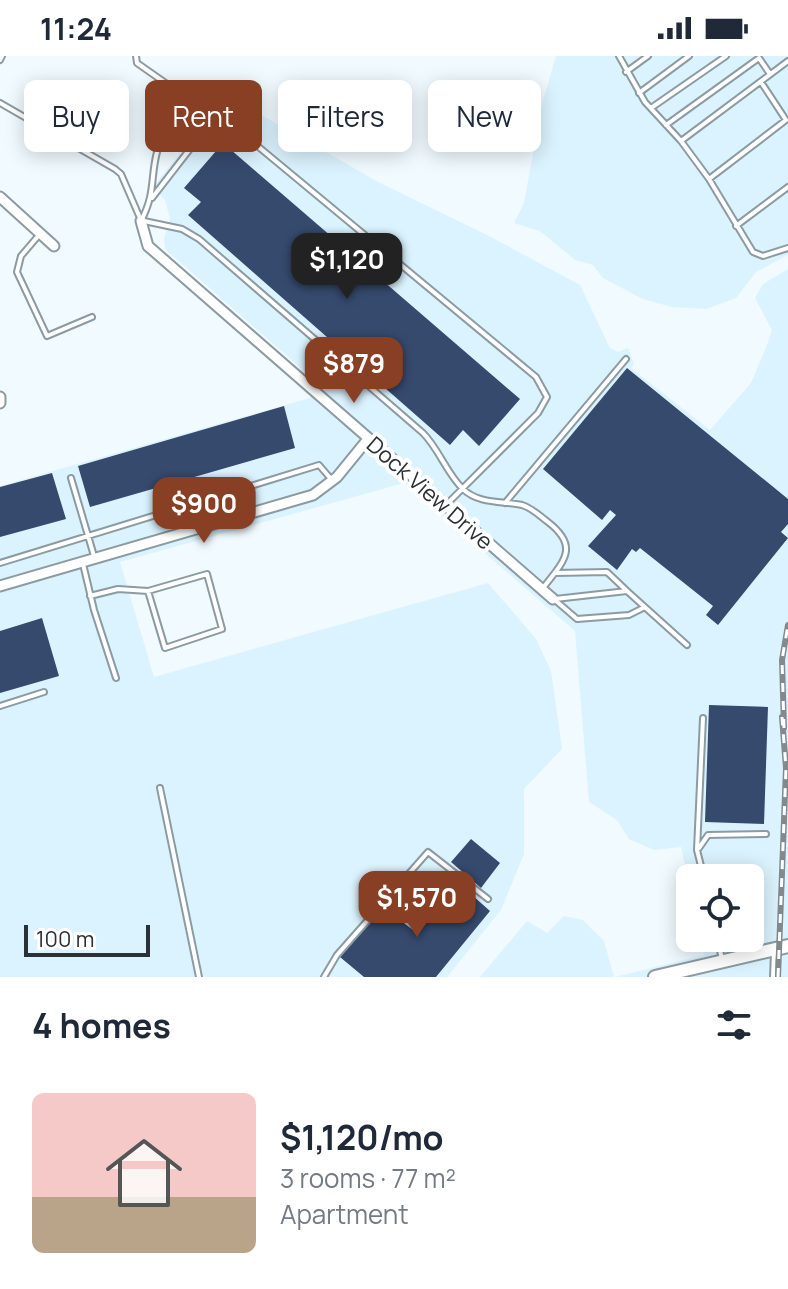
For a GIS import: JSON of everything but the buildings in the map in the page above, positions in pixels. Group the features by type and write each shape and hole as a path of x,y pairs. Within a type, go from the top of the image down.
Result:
{"street":[{"path":"2,202 54,246"},
{"name":"Dock View Drive","path":"141,221 148,246 553,599"},
{"path":"0,586 313,495 333,480 368,439"},
{"path":"655,977 788,946"}],"lane":[{"path":"136,56 137,63 184,96 186,101 177,124 157,153 152,198"},
{"path":"619,56 639,93 709,179 753,252 763,256 788,248"},
{"path":"626,72 648,56"},
{"path":"639,93 689,56"},
{"path":"651,108 726,56"},
{"path":"666,125 759,57 770,74"},
{"path":"681,141 788,61"},
{"path":"709,179 787,122 760,82"},
{"path":"0,103 121,174 141,221"},
{"path":"141,221 152,198 190,149 216,125 237,129 536,377 547,397 538,413 445,506"},
{"path":"736,226 788,187"},
{"path":"141,221 182,229 199,239 423,433 438,448 462,489 478,498 529,508 562,533 567,543 566,556 541,590"},
{"path":"40,233 21,256 17,272 47,336 92,317"},
{"path":"505,503 626,359"},
{"path":"0,563 319,465 333,480"},
{"path":"71,478 95,558"},
{"path":"83,562 90,596 116,678"},
{"path":"555,573 607,572 687,645"},
{"path":"90,596 118,589 148,591 207,574 222,629 165,648 148,591"},
{"path":"553,599 627,591"},
{"path":"553,599 577,619 629,615 643,608"},
{"path":"0,706 44,692"},
{"path":"700,864 697,850 703,718"},
{"path":"160,788 199,977"},
{"path":"697,850 708,835 766,834"},
{"path":"324,977 337,955 428,852 488,899"},
{"path":"773,977 774,950"},
{"path":"721,952 723,961"}],"shaded area":[{"path":"556,56 788,56 788,255 756,272 736,298 706,309 672,307 643,299 603,278 593,265 575,260 540,231 514,223 524,203 533,152 541,152 542,104"},
{"path":"262,115 278,124 278,152 326,152 380,183 580,285 610,348 618,352 628,348 634,364 631,368 710,430 751,383 767,345 772,330 755,298 763,284 788,269 788,977 615,977 704,955 703,952 764,952 764,864 685,864 681,847 654,850 629,839 617,820 589,802 575,631 404,483 120,562 154,677 488,583 536,639 551,671 562,749 524,789 524,854 501,910 447,977 0,977 0,486 310,398 312,378 165,249 164,238 170,218 165,200 153,187 181,152 262,152"},
{"path":"564,916 583,920 604,941 614,977 480,977 527,921 547,933"}],"railway":[{"path":"784,728 782,660 788,625"},
{"path":"778,977 786,768 782,717"}]}
